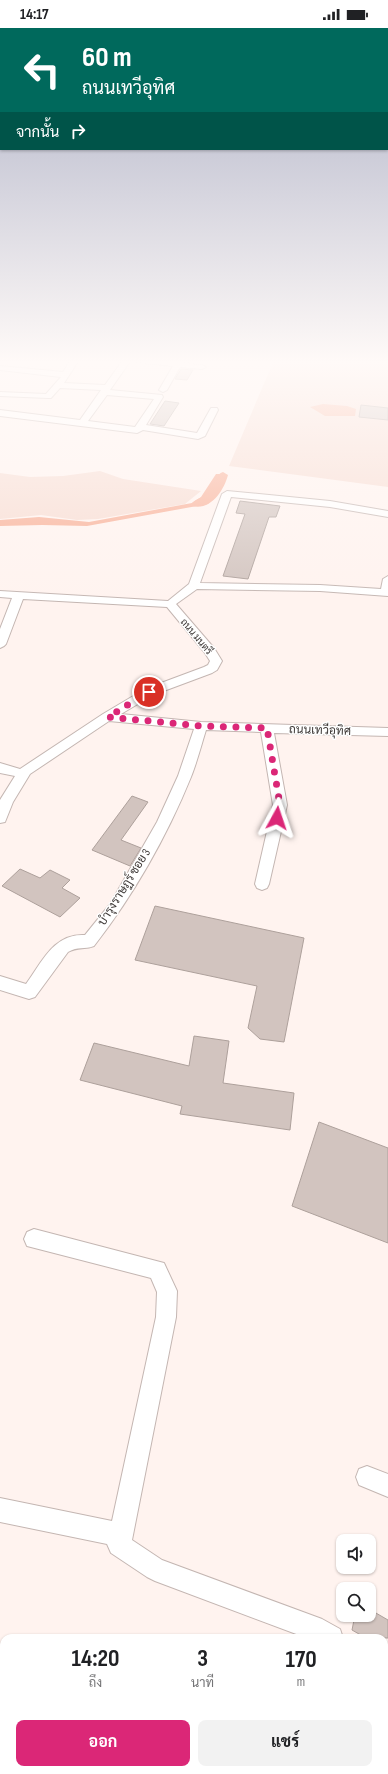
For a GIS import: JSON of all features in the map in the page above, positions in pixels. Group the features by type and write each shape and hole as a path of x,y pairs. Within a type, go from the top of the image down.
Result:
{"street":[{"path":"0,594 170,604 194,586 227,494 330,504 388,514"},
{"path":"194,586 320,588 386,593 388,579"},
{"path":"0,644 19,595"},
{"name":"ถนน มนตรี","path":"0,818 6,801 25,771 149,692 208,670 216,664 215,659 210,652 170,604"},
{"name":"ถนนเทวีอุทิศ","path":"108,717 201,726 388,732"},
{"name":"บำรุงราษฏร์ ซอย 3","path":"0,983 29,992 62,948 74,941 89,942 115,908 164,822 185,776 201,726"},
{"path":"262,884 280,805 267,728"},
{"path":"0,768 23,774"},
{"path":"34,1239 156,1270 167,1291 166,1317 119,1545 155,1569 313,1628 324,1634"},
{"path":"367,1477 388,1486"},
{"path":"0,1510 121,1535"}],"shaded area":[{"path":"239,441 388,441 388,487 229,466"},
{"path":"100,471 123,479 201,491 185,504 98,519 77,520 41,515 0,519 0,473 30,477 63,476"},
{"path":"216,474 225,474 208,504 87,526 0,526 0,520 39,517 89,522 192,503 201,497"}],"building":[{"path":"240,501 280,506 276,517 269,517 248,579 223,576 245,514 236,513"},
{"path":"132,796 148,802 121,840 141,848 130,866 92,850"},
{"path":"20,869 40,878 50,870 70,880 62,888 80,898 60,917 2,886"},
{"path":"155,906 304,938 284,1042 260,1039 248,1028 257,986 135,960"},
{"path":"194,1036 229,1041 223,1083 294,1093 290,1130 180,1114 182,1106 80,1080 94,1043 189,1066"},
{"path":"319,1122 388,1148 388,1243 292,1206"},
{"path":"376,1613 388,1620 388,1634 359,1634 352,1630 354,1622 376,1622"}],"waterway":[{"path":"196,504 206,500 214,494 223,475"}],"route":[{"path":"149,692 108,717 201,726 267,728 280,805 277,818"}]}
